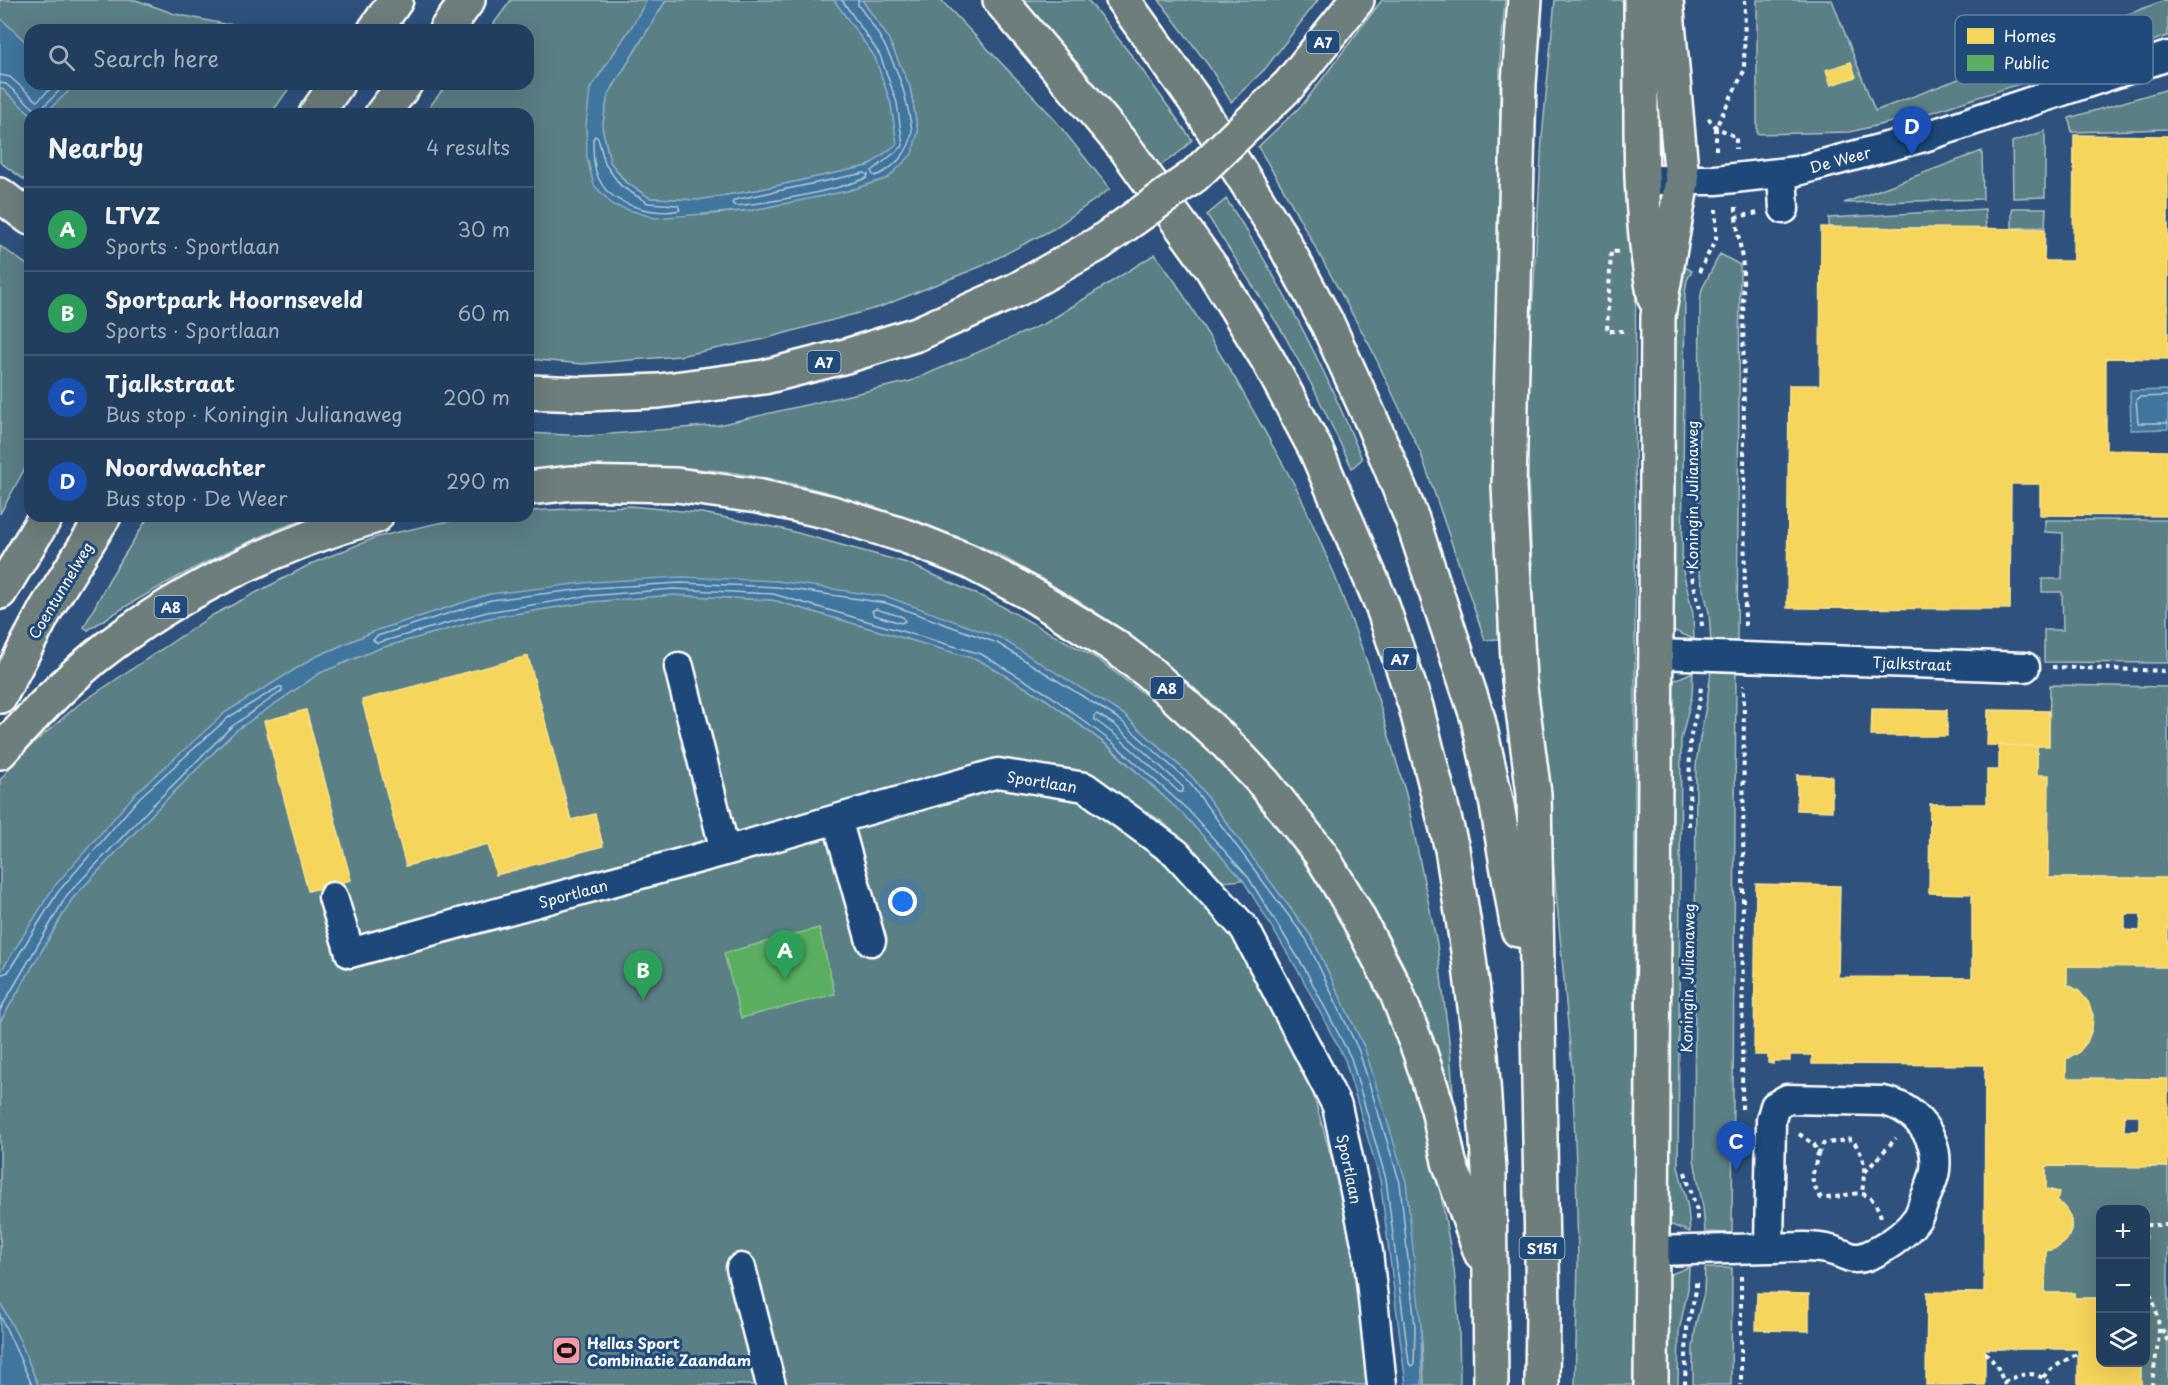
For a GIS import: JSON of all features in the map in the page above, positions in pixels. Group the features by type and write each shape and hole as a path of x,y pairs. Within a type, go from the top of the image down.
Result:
{"main road":[{"path":"379,24 396,0"},
{"path":"450,24 468,0"},
{"name":"A7","path":"1000,0 1126,149 1210,267 1268,360 1316,450 1382,606 1416,707 1430,762 1452,849 1467,940 1481,1055 1489,1170 1491,1280"},
{"path":"1123,0 1194,99 1279,234 1328,325 1373,423 1412,519 1478,719 1497,805 1524,967 1539,1110"},
{"name":"A7","path":"534,392 584,394 659,392 764,377 917,334 1018,289 1098,243 1194,176 1289,85 1357,0"},
{"path":"1525,0 1519,84 1509,486 1519,680 1533,794 1539,1110"},
{"path":"1641,0 1646,255 1658,315"},
{"path":"1651,1385 1658,315 1682,181 1666,0"},
{"path":"320,108 333,90"},
{"path":"387,108 400,90"},
{"path":"0,195 24,213"},
{"name":"A8","path":"534,487 572,483 676,485 757,496 829,512 908,537 968,561 1038,598 1113,645 1150,673 1210,728 1264,783 1320,853 1353,908 1396,991 1420,1053 1438,1109 1449,1162 1491,1280"},
{"path":"0,592 42,522"},
{"name":"Coentunnelweg","path":"0,696 46,609 100,522"},
{"name":"A8","path":"0,752 29,720 93,660 143,623 244,566 329,529 354,522"},
{"name":"S151","path":"1539,1110 1542,1385"},
{"path":"1491,1280 1491,1385"}],"street":[{"name":"De Weer","path":"2153,61 2168,56"},
{"name":"De Weer","path":"1643,180 1716,180 1797,171 1924,137 2084,84"},
{"path":"1782,173 1784,209"},
{"name":"Tjalkstraat","path":"1656,654 2025,666"},
{"path":"679,667 725,851"},
{"name":"Sportlaan","path":"333,897 350,953 998,774 1085,787 1176,853 1245,929 1337,1106 1368,1252 1382,1385"},
{"path":"837,819 871,941"},
{"path":"1652,1251 1824,1248 1850,1258 1866,1256 1897,1238 1916,1221 1935,1171 1934,1150 1927,1130 1916,1117 1898,1104 1883,1101 1787,1099 1775,1106 1771,1120 1755,1249"},
{"path":"741,1268 771,1385"}],"path":[{"path":"1697,277 1716,239 1716,127 1744,71 1745,0"},
{"path":"1736,217 1743,266 1745,657 1742,1119"},
{"name":"Koningin Julianaweg","path":"1689,832 1690,739 1700,697 1703,655 1701,613 1690,572 1690,561"},
{"path":"2025,666 2168,671"},
{"path":"1771,1120 1792,1129 1814,1144 1818,1154"},
{"path":"1865,1173 1892,1140 1901,1135 1909,1133 1930,1139"},
{"path":"1862,1192 1865,1173 1863,1154 1852,1139 1823,1144 1812,1177 1814,1186 1821,1198 1834,1198 1862,1192 1872,1198 1880,1213 1885,1237 1879,1249"},
{"path":"1685,1171 1697,1211 1696,1291 1687,1328 1686,1385"},
{"path":"2150,1225 2168,1225"},
{"path":"1741,1385 1755,1249"},
{"path":"2150,1294 2156,1304 2168,1342"},
{"path":"2152,1385 2162,1328"},
{"path":"1985,1352 1997,1366 2005,1383 2026,1374 2036,1374 2051,1385"},
{"path":"2043,1377 2050,1369 2078,1353"}],"green space":[{"path":"0,0 136,0 175,14 224,24 24,24 24,40 0,18"},
{"path":"511,0 647,0 590,89 594,185 702,215 752,210 847,191 888,178 918,132 910,87 887,36 862,0 941,0 1051,115 1110,189 1053,229 982,266 880,307 760,340 679,356 583,364 534,360 534,108 429,108 442,90 534,90 534,24 493,24"},
{"path":"666,0 834,0 875,57 891,104 897,144 868,166 698,200 650,198 625,181 610,162 602,127 608,95"},
{"path":"1014,0 1088,0 1135,60 1192,140 1160,166 1060,47"},
{"path":"1159,0 1318,0 1265,69 1231,102 1209,66"},
{"path":"1382,0 1505,0 1500,61 1498,639 1485,640 1421,454 1371,348 1258,147 1304,103"},
{"path":"1555,0 1636,0 1634,1385 1575,1385 1578,1262 1572,1069 1537,683 1526,427 1542,138"},
{"path":"1757,0 1832,0 1875,111 1955,80 1955,84 2019,84 1929,113 1850,132 1757,134"},
{"path":"2168,0 2168,36 2153,41 2153,15 2126,15"},
{"path":"0,87 24,108 24,180 0,162"},
{"path":"2168,89 2168,129 2072,132 2069,118"},
{"path":"70,90 288,90 275,108 50,108"},
{"path":"2045,131 2045,197 2013,198 2012,142"},
{"path":"1982,151 1983,199 1844,203"},
{"path":"1226,199 1283,293 1333,392 1362,459 1352,468 1315,391 1282,331 1207,215"},
{"path":"2012,208 2046,208 2045,227 2012,228"},
{"path":"1985,209 1986,229 1829,233 1829,218"},
{"path":"0,246 24,263 24,470 0,514"},
{"path":"1155,254 1176,283 1236,380 1299,493 1333,571 1368,665 1406,794 1437,944 1450,1049 1455,1124 1432,1034 1416,992 1379,918 1340,854 1269,762 1229,720 1141,644 1093,610 1000,555 924,524 840,496 776,480 715,470 652,466 534,469 534,433 588,436 718,425 911,381 1046,323"},
{"path":"1720,254 1740,265 1737,642 1711,642 1709,612 1698,567 1700,303 1702,289"},
{"path":"1680,264 1692,271 1687,280 1685,293 1682,567 1693,614 1694,639 1670,629 1673,329"},
{"path":"630,506 702,513 783,529 907,563 994,602 1096,658 1192,730 1250,790 1290,842 1337,913 1381,999 1418,1098 1438,1178 1454,1269 1459,1324 1460,1385 1424,1385 1421,1326 1365,1049 1311,936 1193,778 1123,714 777,581 490,594 375,631 315,657 226,712 0,973 0,780 20,755 78,705 213,615 313,563 377,537 434,524 534,522 534,511"},
{"path":"2045,520 2168,520 2168,663 2044,662 2044,630 2063,630 2062,592 2042,592 2042,579 2062,579 2063,533 2045,532"},
{"path":"145,522 297,522 254,539 197,567 88,630 84,627 110,578"},
{"path":"673,595 773,600 979,660 1047,700 1109,747 1183,814 1243,880 1222,882 1163,822 1146,811 1214,908 1266,989 1308,1076 1351,1226 1369,1385 38,1385 20,1341 0,1302 0,1022 72,899 235,731 320,673 380,648 488,618 590,602"},
{"path":"1711,668 1736,669 1732,1233 1705,1232 1694,1159 1696,767"},
{"path":"1693,672 1692,695 1681,740 1678,1166 1688,1208 1690,1232 1666,1223 1670,682"},
{"path":"2050,685 2168,687 2168,878 2048,878 2037,775 2037,746 2049,745"},
{"path":"2067,966 2168,967 2168,1079 2066,1078 2066,1060 2086,1042 2091,1030 2093,1015 2067,984"},
{"path":"2046,1166 2168,1167 2168,1385 2141,1385 2141,1367 2150,1367 2150,1205 2096,1205 2096,1298 2074,1298 2074,1293 2045,1293 2046,1251 2063,1243 2071,1230 2069,1216 2057,1201 2059,1192 2046,1189"},
{"path":"1689,1267 1688,1289 1679,1331 1678,1385 1665,1385 1666,1276"},
{"path":"1705,1268 1732,1268 1731,1385 1693,1385 1693,1348 1696,1323 1704,1293"}],"water":[{"path":"647,0 666,0 608,95 602,127 610,162 625,182 650,198 698,200 868,166 897,144 891,104 875,57 834,0 862,0 887,36 910,87 918,132 912,154 888,178 847,191 752,210 655,218 613,205 594,185 587,158 586,126 590,89"},
{"path":"0,18 24,40 24,90 70,90 50,108 24,108 0,87"},
{"path":"2168,390 2168,429 2131,430 2130,391"},
{"path":"681,577 777,581 888,597 1000,638 1123,714 1193,778 1311,936 1365,1049 1406,1182 1421,1326 1422,1385 1406,1385 1380,1180 1345,1060 1299,972 1243,880 1183,814 1110,747 1047,700 979,660 773,600 673,595 590,602 488,618 380,648 320,673 235,731 72,899 0,1022 0,973 53,888 136,793 226,712 315,657 375,631 490,594 592,582"},
{"path":"0,1302 20,1341 38,1385 0,1385"}],"building: Homes":[{"path":"1851,62 1856,77 1831,85 1826,70"},
{"path":"2074,135 2168,136 2168,359 2106,358 2106,450 2168,451 2168,516 2040,515 2040,484 2011,484 2010,609 1787,608 1789,385 1820,385 1821,227 2045,229 2044,261 2073,261"},
{"path":"528,656 571,820 595,814 603,846 496,875 488,844 406,866 362,700"},
{"path":"1872,709 1947,710 1947,736 1871,736"},
{"path":"306,710 351,880 308,891 264,721"},
{"path":"1988,710 2049,711 2049,746 1987,745"},
{"path":"1999,745 2037,746 2037,775 2049,775 2048,878 2168,878 2168,967 2067,966 2067,984 2079,991 2088,1002 2093,1015 2092,1029 2087,1042 2078,1053 2066,1060 2066,1078 2168,1079 2168,1167 2046,1166 2046,1189 2059,1192 2057,1201 2066,1208 2071,1219 2071,1230 2066,1241 2057,1248 2046,1251 2045,1293 2074,1293 2074,1298 2096,1298 2096,1367 2141,1367 2141,1385 2078,1385 2078,1349 1985,1349 1985,1385 1926,1385 1927,1292 1984,1293 1985,1065 1812,1064 1812,1055 1790,1055 1790,1061 1773,1061 1773,1064 1768,1063 1768,1055 1754,1055 1756,884 1840,886 1838,977 1972,978 1972,894 1929,893 1930,804 1987,804 1987,770 1999,770","holes":["2125,914 2141,914 2140,931 2125,930","2125,1115 2139,1115 2139,1131 2124,1131"]},
{"path":"1797,775 1832,776 1832,811 1797,810"},
{"path":"1757,1293 1809,1294 1809,1331 1756,1330"}],"building: Public":[{"path":"819,928 835,994 741,1018 724,953"}],"place":[{"name":"Noordwachter","path":"1912,156"},
{"name":"LTVZ","path":"785,980"},
{"name":"Sportpark Hoornseveld","path":"643,1000"},
{"name":"Tjalkstraat","path":"1736,1171"},
{"name":"Hellas Sport Combinatie Zaandam","path":"566,1351"}]}
